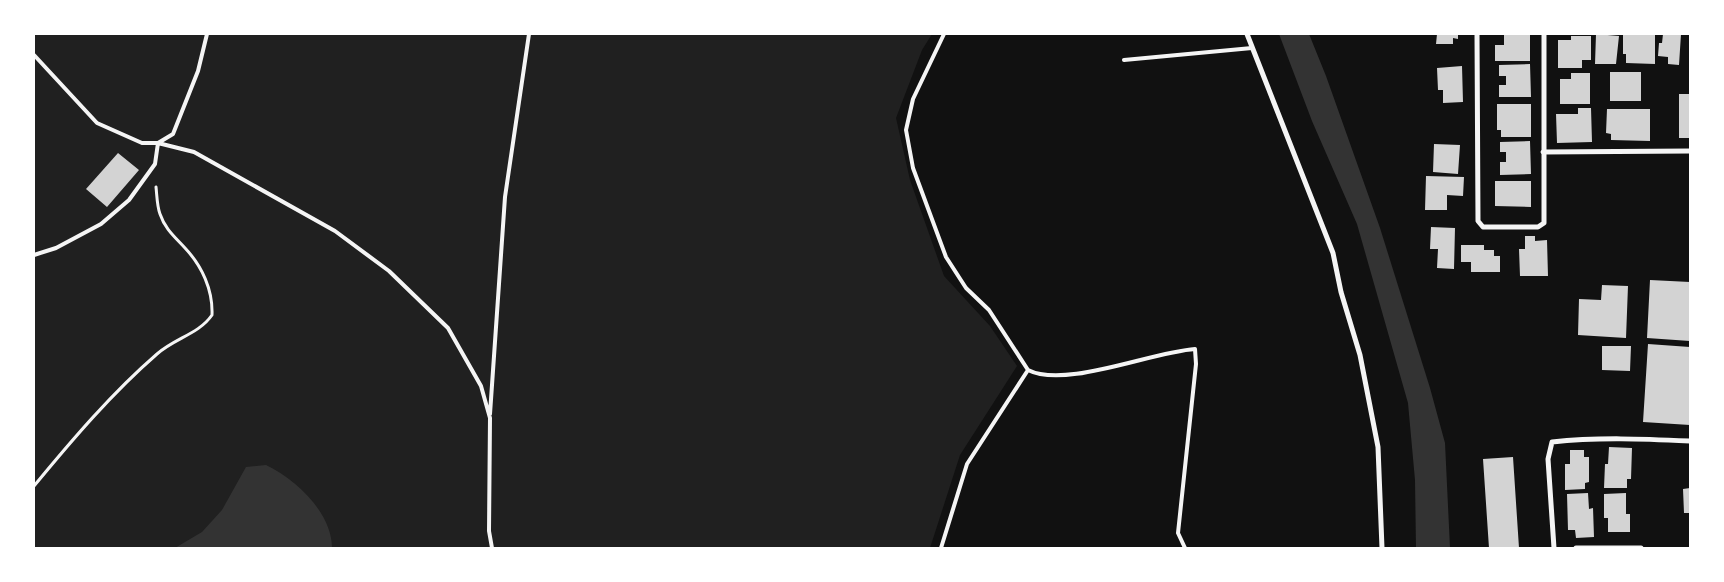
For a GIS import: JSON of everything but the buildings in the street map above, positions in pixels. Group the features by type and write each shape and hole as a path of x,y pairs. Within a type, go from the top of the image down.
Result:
{"street":[{"path":"1247,34 1333,253 1341,292 1360,355 1378,447 1382,548"},
{"path":"1477,34 1478,222 1483,226 1538,227 1544,223 1544,34"},
{"path":"1543,152 1690,151"},
{"path":"1554,548 1548,459 1552,442 1576,439 1690,441"},
{"path":"1576,548 1607,546 1642,548"}],"lane":[{"path":"34,255 56,248 100,224 128,200 154,164 158,143 173,134 198,72 207,34"},
{"path":"492,548 489,531 490,418 505,197 529,34"},
{"path":"944,34 913,98 906,130 913,168 946,257 966,288 989,310 1028,370 1038,375 1061,376 1195,349 1196,364 1178,533 1186,548"},
{"path":"1124,60 1252,48"},
{"path":"34,55 97,123 142,143 158,143 194,152 335,231 389,271 448,328 481,386 490,418"},
{"path":"941,548 967,464 1028,370"}],"path":[{"path":"34,486 131,378 158,352 178,338 204,326 212,314 209,288 203,273 187,250 168,231 159,213 154,164"}],"shaded area":[{"path":"34,34 932,34 922,50 896,118 910,180 944,276 990,326 1017,366 960,455 930,548 34,548"},
{"path":"1279,34 1309,34 1326,76 1380,228 1430,388 1445,443 1450,548 1416,548 1415,480 1408,403 1357,224 1312,121"},
{"path":"266,465 300,488 319,510 326,522 332,548 175,548 202,532 222,510 246,467"}]}
